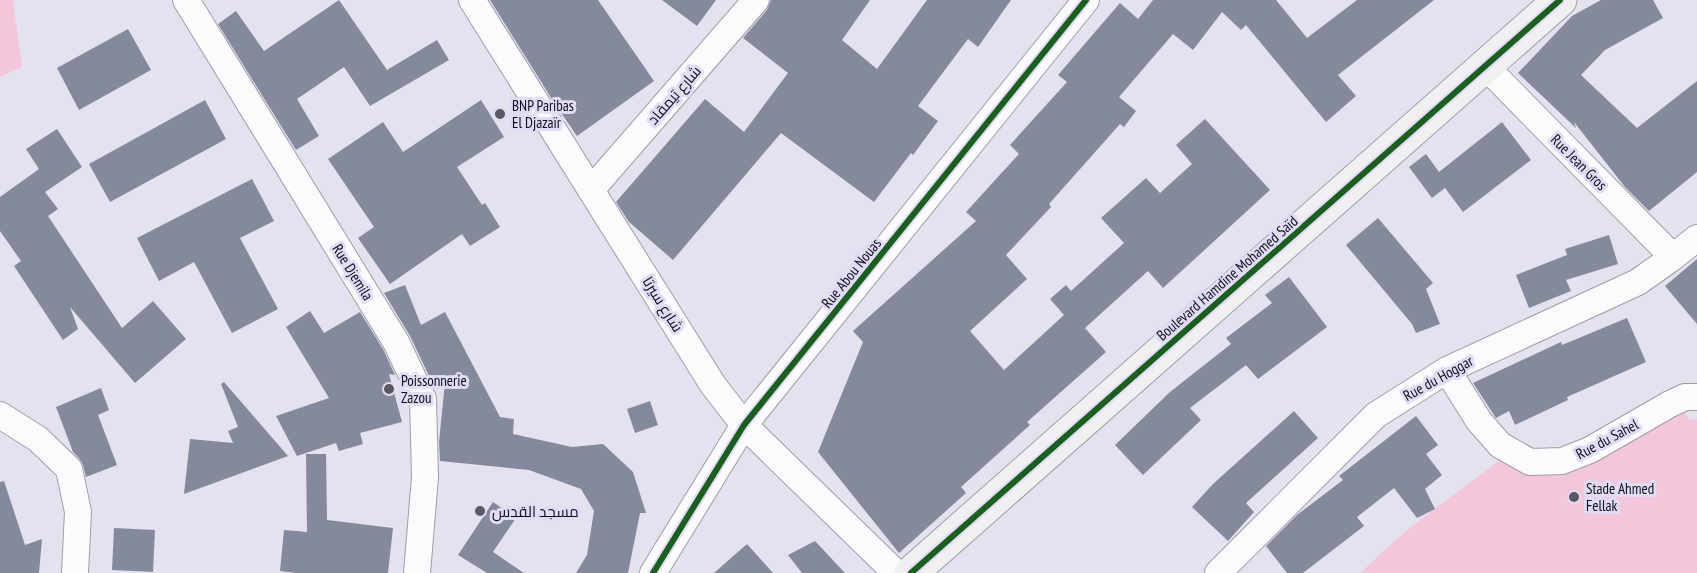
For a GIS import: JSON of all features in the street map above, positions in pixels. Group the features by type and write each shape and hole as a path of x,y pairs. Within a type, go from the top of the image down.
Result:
{"street":[{"name":"Rue Djemila","path":"186,0 396,342 423,399 425,477 417,573"},
{"name":"شارع سيرتا","path":"472,0 713,385 744,425 896,573"},
{"name":"شارع تيمقاد","path":"591,190 756,0"},
{"name":"Rue Abou Nouas","path":"653,573 744,425 1086,0"},
{"name":"Boulevard Hamdine Mohamed Saïd","path":"911,573 1560,0"},
{"name":"Rue Jean Gros","path":"1485,66 1673,257"},
{"name":"Rue du Hoggar","path":"1218,573 1376,415 1447,370 1638,282 1697,238"},
{"name":"Rue du Sahel","path":"1447,370 1479,421 1500,445 1530,462 1562,461 1590,450 1670,404 1685,397 1697,397"},
{"path":"0,415 38,439 69,470 78,512 75,573"}],"shaded area":[{"path":"0,0 13,0 22,67 0,77"},
{"name":"Stade Ahmed Fellak","path":"1682,408 1689,420 1697,419 1697,573 1361,573 1411,527 1502,459 1528,468"}],"building":[{"path":"339,0 387,70 437,40 449,60 370,106 344,67 297,99 319,136 296,150 218,24 236,11 264,51"},
{"path":"490,0 598,0 654,81 577,136"},
{"path":"662,0 716,0 697,26"},
{"path":"771,0 870,0 842,40 877,69 927,0 1011,0 978,47 968,39 918,106 938,121 874,202 781,133 673,260 629,222 616,202 705,99 744,132 788,73 743,38 767,10"},
{"path":"1153,0 1276,0 1307,38 1357,0 1434,0 1338,75 1356,96 1326,122 1246,25 1241,30 1222,12 1193,50 1173,34 1119,97 1136,111 1124,127 1120,124 1049,204 1051,207 1006,255 1027,279 970,331 1004,370 1064,315 1050,299 1066,285 1071,291 1124,243 1101,218 1146,178 1160,193 1192,164 1176,145 1205,119 1270,190 1163,288 1148,271 1085,328 1106,352 1027,422 1030,425 961,487 966,493 899,553 818,452 863,342 853,331 976,221 966,212 1019,154 1010,145 1067,82 1058,75 1120,3 1138,19"},
{"path":"1601,0 1653,0 1663,18 1605,50 1581,75 1637,128 1697,81 1697,172 1649,211 1625,187 1574,122 1576,128 1518,73 1572,16"},
{"path":"128,29 151,70 79,110 57,68"},
{"path":"205,100 226,139 110,202 89,164"},
{"path":"481,100 504,137 457,167 482,205 485,203 500,227 470,246 462,234 390,284 358,238 374,227 328,159 383,122 403,152"},
{"path":"1502,122 1531,160 1463,212 1445,188 1432,198 1409,167 1426,154 1439,172"},
{"path":"57,129 82,167 45,192 58,209 48,216 122,328 153,301 186,339 135,383 70,307 78,329 63,340 14,266 21,261 0,231 0,197 39,169 26,149"},
{"path":"252,179 274,221 240,238 278,309 232,333 194,262 159,281 137,238"},
{"path":"1378,218 1433,283 1426,289 1440,324 1416,333 1412,324 1346,245"},
{"path":"1609,235 1618,264 1566,280 1571,291 1529,308 1516,275 1567,255 1565,249"},
{"path":"1697,259 1697,324 1665,286"},
{"path":"1289,277 1327,327 1258,379 1246,365 1190,408 1201,420 1143,475 1115,445 1170,392 1231,344 1226,338 1272,303 1265,295"},
{"path":"405,285 421,325 445,312 500,417 514,419 513,434 572,447 603,444 633,472 646,513 640,513 628,573 576,573 587,555 594,511 581,489 529,470 440,461 439,442 445,382 431,380 410,336 384,293"},
{"path":"310,311 324,333 360,312 383,349 395,375 389,374 402,422 360,433 363,444 339,451 336,443 297,456 276,416 329,398 286,327"},
{"path":"1627,318 1646,362 1567,397 1568,400 1515,425 1509,411 1496,418 1473,383 1561,342 1562,345"},
{"path":"224,382 288,456 184,494 190,439 233,443 228,431 238,427 221,384"},
{"path":"101,388 109,410 98,415 117,465 86,477 83,465 73,452 56,407"},
{"path":"650,401 658,425 635,433 627,409"},
{"path":"1294,411 1318,438 1246,503 1254,512 1228,541 1192,507 1213,484"},
{"path":"1416,416 1438,445 1426,454 1442,475 1425,489 1435,509 1417,518 1394,488 1357,517 1364,526 1303,573 1287,573 1266,546 1297,515 1343,480 1339,476"},
{"path":"306,454 326,454 327,520 393,528 388,573 280,571 284,530 307,532"},
{"path":"4,481 25,545 42,539 39,573 0,573 0,482"},
{"path":"493,502 516,518 493,552 524,573 487,573 458,555"},
{"path":"114,528 155,530 153,572 112,570"},
{"path":"815,541 845,573 802,573 788,555"},
{"path":"747,544 773,573 714,573"}],"cycle path":[{"path":"653,573 744,425 1086,0"},
{"path":"911,573 1560,0"}],"place":[{"name":"BNP Paribas El Djazaïr","path":"500,114"},
{"name":"Poissonnerie Zazou","path":"389,389"},
{"name":"Stade Ahmed Fellak","path":"1574,497"},
{"name":"مسجد القدس","path":"480,511"}]}
